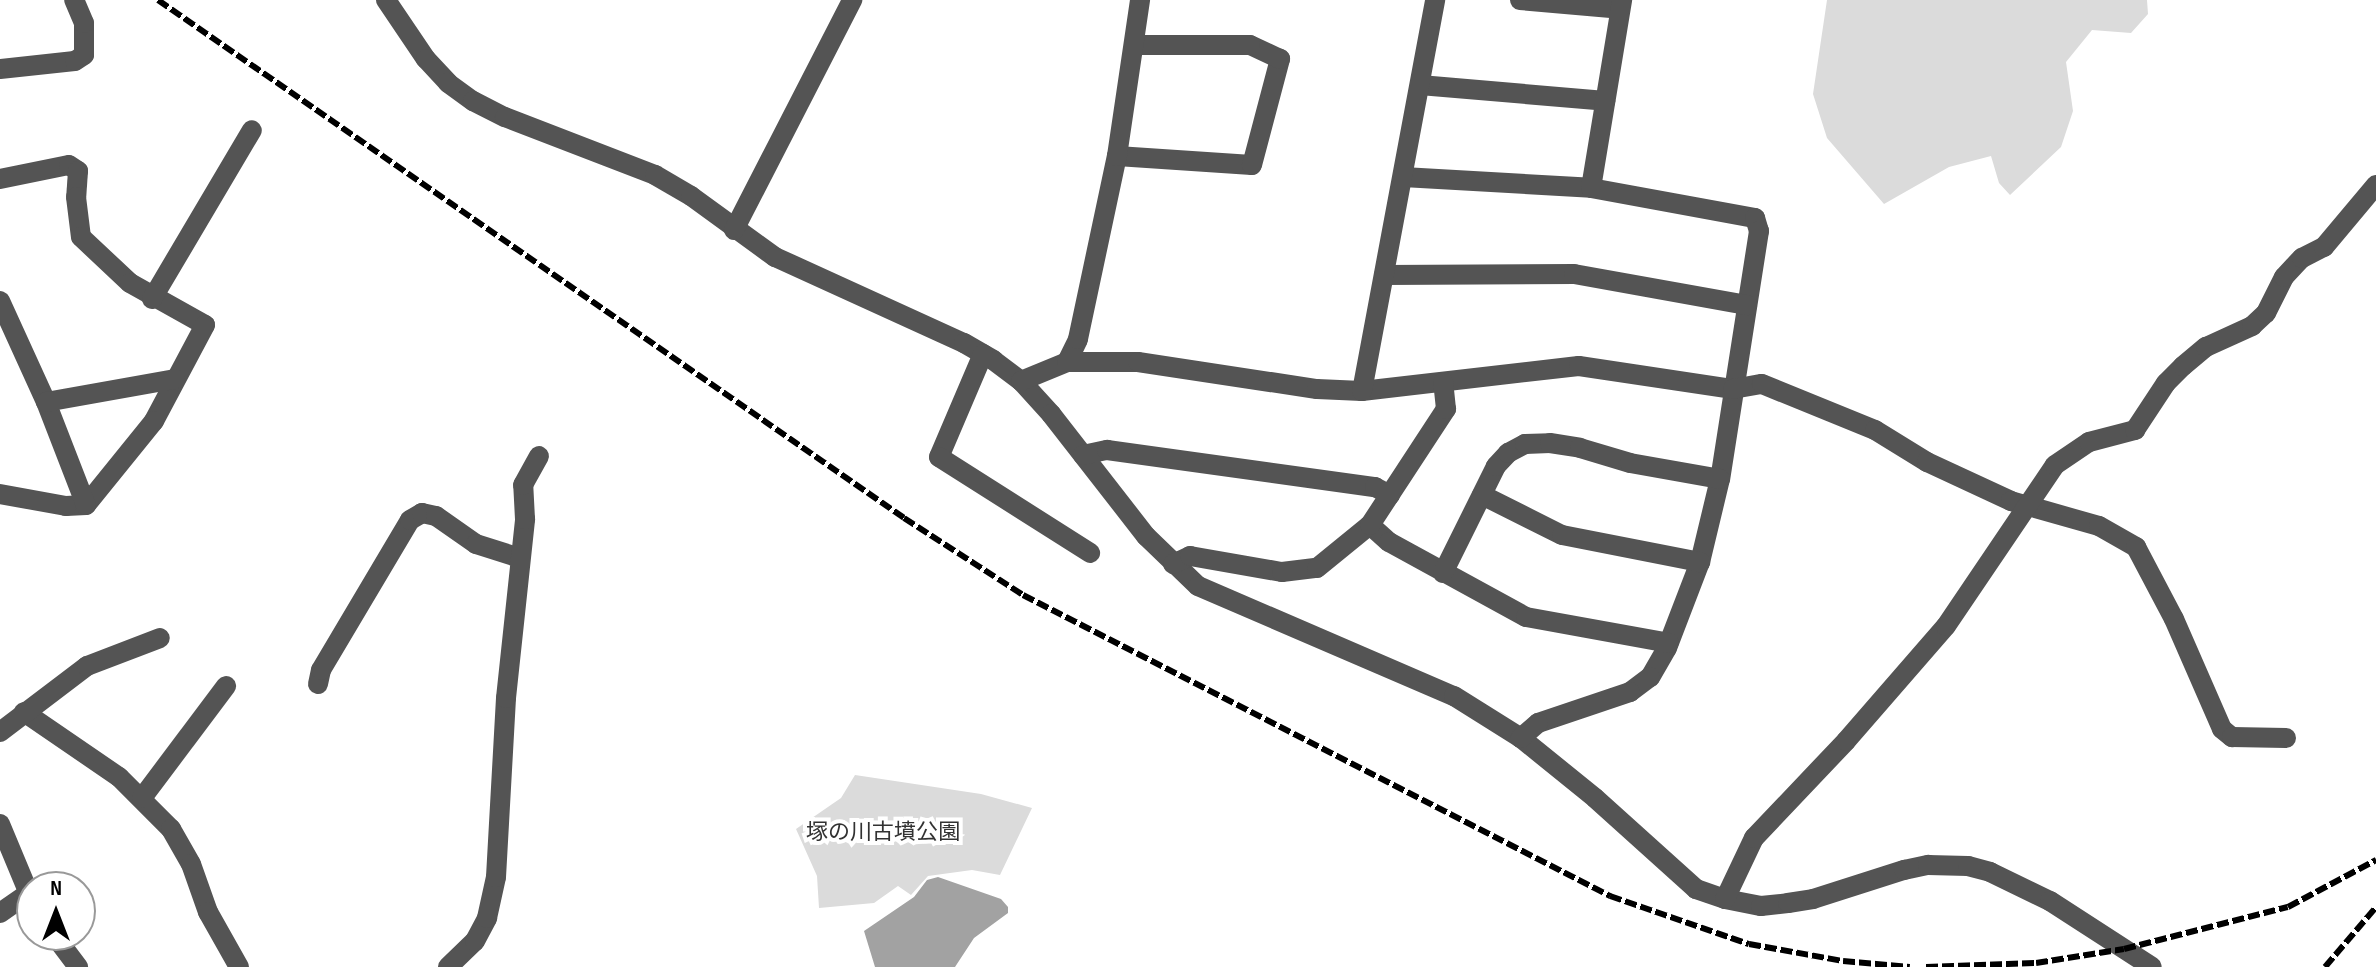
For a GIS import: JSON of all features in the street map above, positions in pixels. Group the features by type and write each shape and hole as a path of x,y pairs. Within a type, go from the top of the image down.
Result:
{"street":[{"path":"0,69 75,61 84,55 84,23 74,0"},
{"path":"386,0 426,59 448,83 473,101 505,117 655,175 691,196 775,257 983,354 1021,381 1173,564 1198,586 1454,696 1521,738 1595,798 1696,889 1761,906 1813,899 1928,865 1968,866 1990,872 2050,901 2152,967"},
{"path":"734,230 852,0"},
{"path":"1067,362 1078,339 1117,156 1140,0"},
{"path":"1362,391 1435,0"},
{"path":"1520,0 1621,5 1591,188"},
{"path":"1117,156 1252,165 1280,59 1250,45 1135,45"},
{"path":"1420,85 1605,101"},
{"path":"152,299 252,130"},
{"path":"0,179 69,165 78,171 76,197 81,237 130,283 152,299 205,325 154,421 86,505 66,506 0,494"},
{"path":"1403,177 1591,188 1755,218 1759,231 1720,479 1700,562 1669,643 1650,677 1630,692 1538,723 1521,738"},
{"path":"1725,899 1754,838 1846,741 1946,626 2055,465 2089,442 2135,430 2166,383 2183,366 2206,347 2252,326 2266,313 2284,277 2302,258 2324,247 2376,185"},
{"path":"1384,275 1574,274 1747,305"},
{"path":"0,301 5,322 46,402 86,505"},
{"path":"983,354 939,457 1090,553"},
{"path":"1021,381 1067,362 1138,362 1317,389 1362,391 1579,366 1733,389 1762,384 1875,430 1927,462 2028,507 2099,526 2136,547 2174,619 2222,729 2232,737 2286,738"},
{"path":"46,402 175,379"},
{"path":"1173,564 1190,556 1302,572 1317,568 1370,525 1446,409 1443,382"},
{"path":"1443,573 1496,466 1508,453 1525,444 1580,448 1630,463 1720,479"},
{"path":"1083,455 1107,450 1375,487 1390,495"},
{"path":"448,967 475,941 487,918 496,877 506,698 525,519 523,485 539,456"},
{"path":"1482,495 1562,535 1700,562"},
{"path":"318,684 321,670 410,520 422,513 436,516 476,544 520,558"},
{"path":"1370,525 1389,542 1526,617 1669,643"},
{"path":"0,732 87,666 160,638"},
{"path":"142,798 226,686"},
{"path":"24,712 96,760 142,798 178,840 191,864 208,912 239,967"},
{"path":"0,824 19,871"}],"green space":[{"path":"1827,0 2147,0 2148,14 2131,33 2092,30 2066,62 2073,111 2061,147 2010,195 1999,183 1991,156 1949,167 1884,204 1827,138 1813,94"},
{"name":"塚の川古墳公園","path":"855,775 981,794 1032,808 1000,875 972,870 928,876 911,895 898,886 874,903 819,908 817,876 796,829 841,798"}],"shaded area":[{"path":"938,877 1001,899 1008,907 1008,913 974,938 955,967 875,967 864,931 914,897 927,880"}],"railway":[{"path":"158,0 904,518 1023,595 1610,896 1749,944 1843,961 1910,967"},
{"path":"1926,967 2036,963 2124,949 2288,907 2376,860"},
{"path":"2325,967 2376,907"}]}
